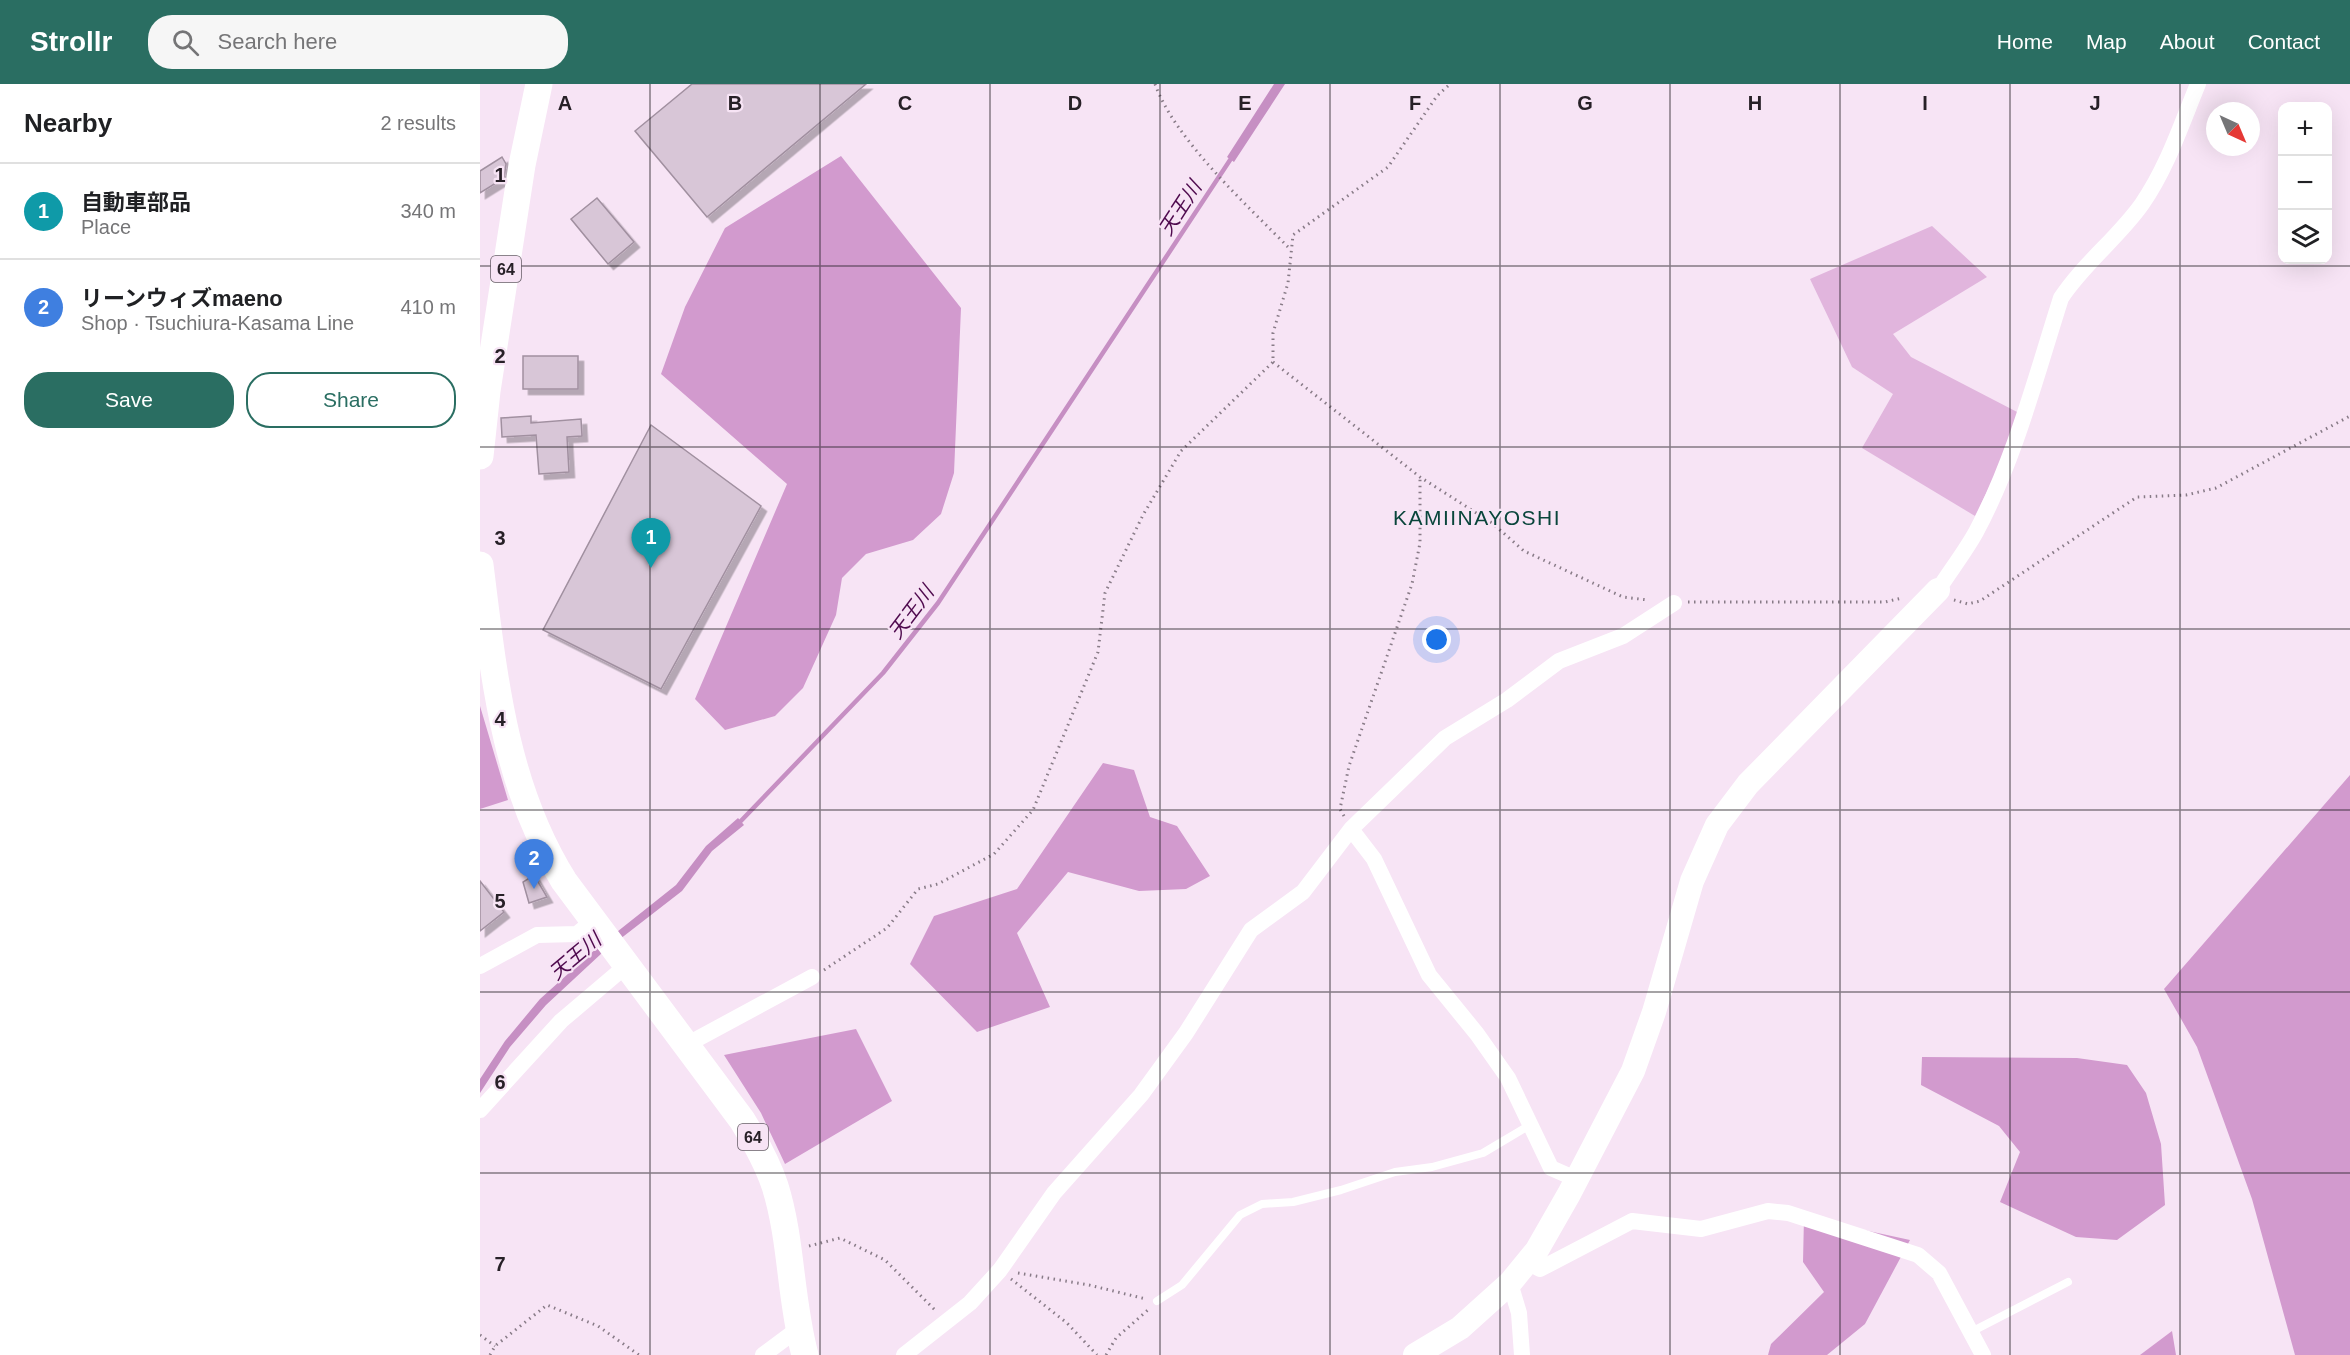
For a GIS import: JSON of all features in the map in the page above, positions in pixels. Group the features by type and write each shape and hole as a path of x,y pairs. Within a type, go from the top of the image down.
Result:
{"main road":[{"name":"64","path":"480,456 487,391 510,244 539,84"},
{"name":"64","path":"480,565 498,693 518,785 542,843 598,927 742,1120 760,1151 776,1188 798,1329 805,1355"}],"street":[{"path":"1415,1355 1460,1328 1510,1283 1527,1262 1576,1179 1633,1071 1654,1012 1692,881 1717,825 1748,784 1938,590 1975,534 2010,455 2061,298 2074,278 2141,205 2164,166 2198,84"},
{"path":"904,1355 970,1303 1000,1270 1054,1193 1141,1095 1186,1033 1251,930 1303,892 1352,829 1445,738 1507,700 1559,661 1623,636 1674,603"},
{"path":"1352,829 1374,859 1429,975 1477,1034 1508,1078 1551,1168 1576,1179"},
{"path":"480,966 537,935 577,934 598,927"},
{"path":"480,1110 561,1021 623,960"},
{"path":"686,1045 812,977"},
{"path":"1527,1262 1540,1269 1632,1221 1701,1229 1768,1211 1788,1213 1918,1255 1939,1274 1983,1355"},
{"path":"1510,1283 1519,1313 1522,1355"},
{"path":"763,1355 798,1329"}],"lane":[{"path":"1157,1301 1182,1285 1240,1215 1262,1204 1293,1202 1341,1190 1395,1172 1432,1167 1483,1153 1530,1125"},
{"path":"1971,1332 2068,1282"}],"path":[{"path":"1155,84 1171,117 1224,181 1290,249"},
{"path":"812,977 863,946 887,927 918,889 938,884 994,854 1033,810 1098,652 1105,593 1143,515 1181,451 1273,362 1273,333 1288,283 1293,235 1388,167 1437,96 1450,84"},
{"path":"1273,362 1420,477 1492,523 1524,551 1623,597 1674,603 1697,601 1885,602 1906,597"},
{"path":"1938,590 1968,604 1980,601 2136,498 2186,495 2216,488 2350,416"},
{"path":"1352,829 1340,809 1349,766 1412,584 1420,543 1420,477"},
{"path":"786,1251 840,1238 885,1260 947,1322"},
{"path":"1000,1270 1089,1285 1157,1301"},
{"path":"1000,1270 1067,1323 1097,1355"},
{"path":"1106,1355 1116,1338 1157,1301"},
{"path":"490,1355 495,1346 547,1305 598,1326 639,1355"},
{"path":"480,1335 495,1346"}],"shaded area":[{"path":"1274,84 1285,84 1234,162 1227,157"},
{"path":"841,156 961,308 954,473 941,514 913,540 866,554 842,578 836,615 803,688 775,716 725,730 695,699 787,484 661,374 685,307 725,228"},
{"path":"1932,226 1987,277 1893,334 1911,357 2019,413 2003,459 1975,516 1862,448 1893,394 1852,367 1810,279"},
{"path":"480,706 508,800 480,809"},
{"path":"1103,763 1134,770 1150,817 1177,826 1210,876 1186,889 1139,891 1068,872 1017,933 1050,1007 977,1032 910,964 934,916 1017,889"},
{"path":"2350,775 2350,1355 2295,1355 2252,1199 2197,1047 2164,989"},
{"path":"738,818 744,825 712,851 682,891 602,953 546,1005 510,1047 480,1093 480,1079 505,1041 540,999 598,947 676,885 706,846"},
{"path":"856,1029 892,1101 785,1164 761,1113 724,1055"},
{"path":"1922,1057 2077,1058 2127,1065 2146,1093 2161,1144 2165,1205 2117,1240 2076,1237 2000,1202 2020,1152 1999,1126 1921,1085"},
{"path":"1804,1217 1910,1240 1865,1324 1827,1355 1768,1355 1771,1344 1824,1292 1803,1262"},
{"path":"2172,1331 2176,1355 2140,1355"}],"building":[{"path":"692,84 866,84 707,217 635,131"},
{"path":"502,157 506,164 504,178 480,193 480,171"},
{"path":"597,198 634,242 608,264 571,219"},
{"path":"523,356 578,356 578,389 523,389"},
{"path":"531,416 531,423 581,419 582,436 567,437 569,472 539,474 536,435 502,437 501,418"},
{"path":"651,425 761,506 661,689 543,630"},
{"path":"534,875 547,897 529,903 523,882"},
{"path":"480,881 504,912 480,931"}],"waterway":[{"name":"天王川","path":"737,825 883,673 938,603 1234,154"}],"place":[{"name":"自動車部品","path":"651,568"},
{"name":"リーンウィズmaeno","path":"534,889"}],"district":[{"name":"KAMIINAYOSHI","path":"1477,517"}]}
